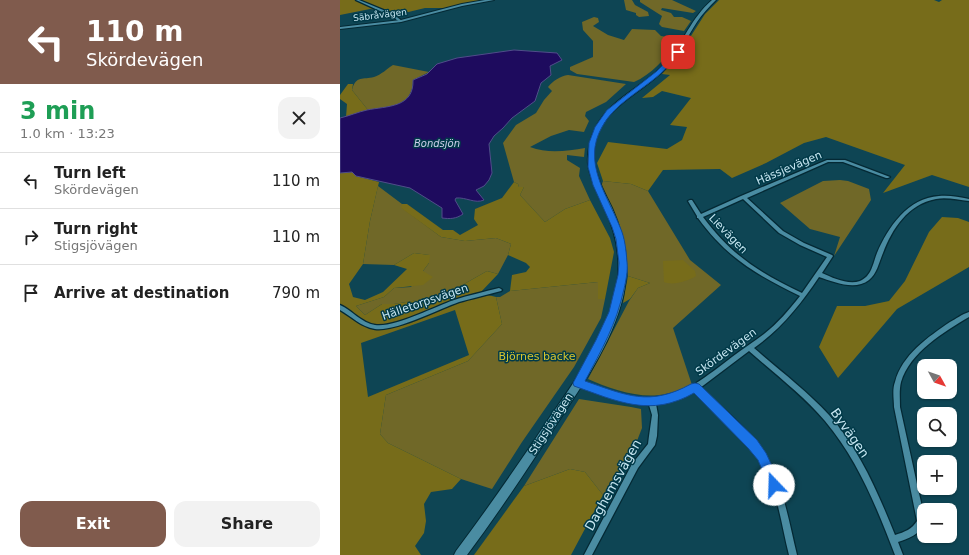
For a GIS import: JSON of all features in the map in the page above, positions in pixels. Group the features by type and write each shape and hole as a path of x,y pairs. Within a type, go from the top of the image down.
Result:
{"main road":[{"name":"Säbråvägen","path":"340,28 401,21 462,5 492,0"},
{"name":"Stigsjövägen","path":"460,555 536,448 578,383 600,344 614,312 623,263 620,239 616,227 597,185 591,167 591,152 595,134 609,112 659,72 673,58 682,46 698,17 714,0"}],"street":[{"path":"357,0 392,15 401,21"},
{"name":"Hässjevägen","path":"699,217 827,161 843,161 888,177"},
{"path":"818,274 844,282 860,282 866,280 873,271 890,231 900,217 911,207 918,202 933,197 951,197 969,200"},
{"name":"Skördevägen","path":"578,383 624,399 652,402 680,396 695,387 774,329 792,309 830,256 802,244 781,232 743,198"},
{"name":"Lievägen","path":"690,201 699,217 720,243 744,264 779,285 802,295"},
{"name":"Hälletorpsvägen","path":"340,307 362,323 381,328 408,320 458,300 499,290"},
{"path":"893,540 912,534 918,529 921,521 897,407 896,393 899,380 904,369 929,340 944,328 969,314"},
{"name":"Byvägen","path":"749,348 808,400 836,429 858,463 899,555"},
{"path":"695,387 740,431 762,457 770,473 782,510 793,555"},
{"name":"Daghemsvägen","path":"588,555 635,466 651,445 655,415 652,402"}],"green space":[{"path":"624,0 632,0 635,5 648,12 649,16 639,17 636,13 626,10"},
{"path":"640,0 672,0 696,11 693,13 662,8 661,10 671,13 674,17 682,17 691,21 684,31 662,27 659,24 662,16 640,2"},
{"path":"594,17 598,18 599,22 593,26 608,35 624,40 632,29 655,30 661,36 677,38 677,45 652,71 634,82 577,74 570,70 570,67 593,57 593,41 583,30 582,22"},
{"path":"393,65 429,72 413,80 412,89 409,96 404,101 383,108 368,110 352,90 354,85 358,80 377,76"},
{"path":"568,75 626,84 606,102 586,112 585,116 589,121 584,132 569,130 551,136 530,147 544,151 564,151 585,148 584,157 567,155 567,160 580,168 579,176 590,200 565,209 545,222 520,195 524,187 519,187 518,184 514,182 503,143 516,125 536,113 552,91 548,87 559,78"},
{"path":"603,181 631,184 648,191 690,260 721,285 673,328 692,385 676,391 650,396 632,394 613,389 588,379 629,301 638,288 650,283 628,276 626,249 601,187"},
{"path":"823,181 848,181 869,189 871,200 834,256 840,237 810,229 780,203"},
{"path":"378,186 402,204 402,208 441,237 465,241 496,238 511,244 508,255 498,274 487,271 443,296 394,304 382,304 365,315 356,306 384,297 394,288 411,287 429,263 429,255 414,253 394,265 363,264 370,221"},
{"name":"Björnes backe","path":"598,282 598,299 605,299 601,318 574,367 522,442 492,489 461,479 388,443 380,434 386,395 468,361 502,324 496,297 500,297 510,291"},
{"path":"579,399 641,409 642,428 630,459 603,495 585,472 570,469 524,486"}],"shaded area":[{"path":"340,0 487,0 453,8 425,8 396,15 387,11 370,9 340,15"},
{"path":"719,0 934,0 939,2 942,0 969,0 969,187 932,175 883,193 905,165 826,137 804,143 766,163 732,178 720,169 663,170 648,191 631,184 603,181 597,163 608,142 667,149 682,140 687,127 670,125 691,98 662,91 653,97 642,98 670,75 662,74 680,53 705,14"},
{"path":"348,84 353,84 352,90 368,110 346,117 347,104 340,99 340,95"},
{"path":"352,172 356,176 379,182 370,221 363,264 349,284 353,297 365,300 383,292 407,269 394,265 414,253 430,255 429,263 423,271 433,277 423,285 394,288 384,297 356,306 365,315 382,304 394,304 443,296 487,271 498,274 480,293 496,297 502,324 468,361 386,395 380,434 388,443 461,479 452,489 431,492 424,504 426,521 424,533 415,546 421,555 340,555 340,173","holes":["455,310 469,355 368,397 361,343"]},
{"path":"514,182 518,184 519,187 524,187 520,195 545,222 565,209 590,200 610,238 614,252 605,299 598,299 598,282 510,291 512,275 526,272 530,267 526,263 508,255 511,244 496,238 465,241 441,237 401,208 402,204 407,204 443,230 453,230 460,235 478,225 474,219 475,209 502,198"},
{"path":"942,217 958,218 969,222 969,267 897,309 838,378 819,347 837,306 865,306 889,301 905,281 929,232"},
{"path":"683,260 695,271 696,276 689,280 680,282 664,282 663,261"},
{"path":"628,276 650,283 638,288 630,299 623,303"},
{"path":"570,469 585,472 603,495 571,555 474,555 524,486"}],"water":[{"name":"Bondsjön","path":"514,50 557,53 562,60 550,66 551,75 541,83 535,101 512,118 494,136 489,144 492,173 484,186 476,190 484,200 474,201 456,198 455,200 463,214 453,218 442,218 442,208 410,188 356,176 352,172 340,173 340,118 367,110 391,106 404,101 409,96 412,89 413,80 427,74 437,64 457,58"}],"route":[{"path":"678,52 659,72 609,112 598,127 592,143 590,161 593,175 616,227 620,239 623,263 621,288 614,312 596,351 578,383 624,399 639,402 667,400 680,396 695,387 752,444 762,457 774,485"}]}
